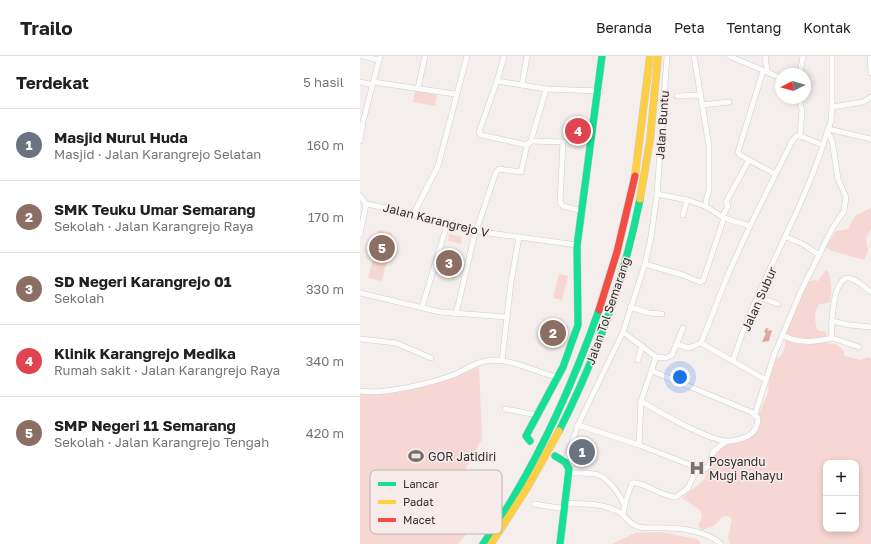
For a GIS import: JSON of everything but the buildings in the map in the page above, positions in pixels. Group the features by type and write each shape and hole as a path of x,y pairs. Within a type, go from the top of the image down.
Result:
{"main road":[{"path":"529,440 526,436 574,341 578,325 575,266 600,91 602,56"},
{"name":"Jalan Tol Semarang","path":"502,514 521,484 552,426 585,349 604,297 614,266 634,187 650,66 650,56"},
{"name":"Jalan Tol Semarang","path":"502,528 528,489 560,430 588,370 614,300 632,237 643,189 652,130 658,56"},
{"path":"555,456 565,462 569,473 560,544"},
{"name":"Jalan Tol Semarang","path":"483,544 489,534"},
{"name":"Jalan Tol Semarang","path":"491,544 498,534"}],"street":[{"path":"360,141 371,83 380,58 362,56"},
{"path":"418,88 425,56"},
{"path":"413,215 438,166 455,94 467,56"},
{"path":"504,56 479,133 529,143 564,142 560,201 563,206 582,211"},
{"path":"522,85 528,56"},
{"name":"Jalan Buntu","path":"565,462 578,425 623,332 645,264 651,237 657,194 667,56"},
{"path":"694,56 708,133 710,166 709,190 705,206"},
{"path":"729,56 775,76"},
{"path":"766,56 764,62 767,68 738,151 739,154 776,174"},
{"path":"801,68 803,56"},
{"name":"Jalan Subur","path":"733,361 758,297 786,237 828,130 832,107 832,56"},
{"path":"870,56 871,73"},
{"path":"497,81 546,88 600,91"},
{"path":"360,82 418,88 455,94"},
{"path":"456,314 476,232 496,172 500,169 520,173 546,88"},
{"path":"677,96 700,95"},
{"path":"832,107 863,102 871,97"},
{"path":"702,106 729,102"},
{"path":"800,104 802,110 800,136"},
{"path":"828,130 871,139"},
{"path":"578,425 612,435 697,469 703,470 706,469 713,452 726,441 750,435 758,423 755,414 782,335 819,255 844,211 846,201 845,193 838,179 832,140 828,130"},
{"path":"676,344 689,348 701,343 729,272 750,226 791,143 796,136 800,136 822,145"},
{"path":"645,264 683,275 700,282 705,276 710,263 723,217 728,206 726,203 727,200 749,160"},
{"path":"657,194 687,200 705,206 723,217 750,226"},
{"path":"360,196 366,204 360,236"},
{"path":"683,215 687,200"},
{"name":"Jalan Karangrejo V","path":"366,204 476,232 577,245"},
{"path":"422,307 447,225"},
{"path":"502,360 519,237"},
{"path":"786,237 803,244 819,255"},
{"path":"832,338 832,321 837,289 842,281 851,278 871,292"},
{"path":"360,293 422,307 427,310 456,314 507,317"},
{"path":"758,297 778,304"},
{"path":"630,307 649,313 662,314"},
{"path":"832,321 849,325 871,327"},
{"path":"623,332 656,357 670,357 683,328"},
{"path":"782,335 790,340 800,341 832,338 859,347"},
{"path":"360,339 396,343 431,358"},
{"path":"701,343 766,380"},
{"path":"638,360 642,346"},
{"path":"639,446 641,401 656,357"},
{"path":"360,391 374,393 407,387 455,374 473,365 487,361 502,360 515,362 535,372 557,377"},
{"path":"652,371 755,414"},
{"path":"641,401 670,418 713,437 726,441"},
{"path":"505,409 537,415"},
{"path":"623,514 624,506 632,483 638,483 659,493 676,497 688,488 697,469"},
{"path":"569,473 600,476 616,492 624,506"},
{"path":"534,504 600,506 613,509 623,514 633,524 639,527 672,528 704,534 721,544"}],"shaded area":[{"path":"415,91 437,95 435,106 413,102"},
{"path":"871,208 871,230 866,238 868,251 864,260 832,251 826,247 836,231 848,229 855,216"},
{"path":"378,230 392,233 388,254 374,251"},
{"path":"449,234 462,237 461,244 448,241"},
{"path":"374,254 388,257 382,281 368,278"},
{"path":"452,256 462,259 455,279 446,276"},
{"path":"827,270 830,277 831,296 829,303 819,304 817,307 815,317 817,330 826,332 827,343 836,344 843,349 845,356 861,360 868,357 871,358 871,544 730,544 728,538 732,519 728,516 722,517 714,526 702,530 698,526 702,517 700,510 682,498 705,479 711,459 724,446 752,436 755,422 768,393 769,381 766,370 770,358 779,358 784,350 786,328 807,282 814,280 818,281"},
{"path":"559,274 568,276 562,300 553,298"},
{"path":"766,328 769,329 767,331 772,330 769,341 762,342 766,333 764,332"},
{"name":"GOR Jatidiri","path":"479,367 482,439 465,470 370,470 370,534 466,534 458,544 360,544 360,393 372,395 452,378"},
{"path":"661,532 697,539 700,544 612,544 635,533"}],"traffic: fast":[{"path":"530,441 526,436 563,367 578,325 577,246 602,56"},
{"path":"559,431 597,347 626,259 640,199"},
{"path":"502,515 549,431 576,371 599,310"},
{"path":"555,456 565,462 569,469 560,544"},
{"path":"483,544 490,534"}],"traffic: slow":[{"path":"635,176 650,56"},
{"path":"640,199 650,140 658,56"},
{"path":"502,527 527,488 559,431"},
{"path":"491,544 497,534"}],"traffic: jam":[{"path":"599,310 617,252 635,176"}],"place":[{"name":"Klinik Karangrejo Medika","path":"578,131"},
{"name":"SMP Negeri 11 Semarang","path":"382,248"},
{"name":"SD Negeri Karangrejo 01","path":"449,263"},
{"name":"SMK Teuku Umar Semarang","path":"553,333"},
{"name":"Masjid Nurul Huda","path":"582,452"},
{"name":"GOR Jatidiri","path":"416,456"},
{"name":"Posyandu Mugi Rahayu","path":"697,468"}]}
